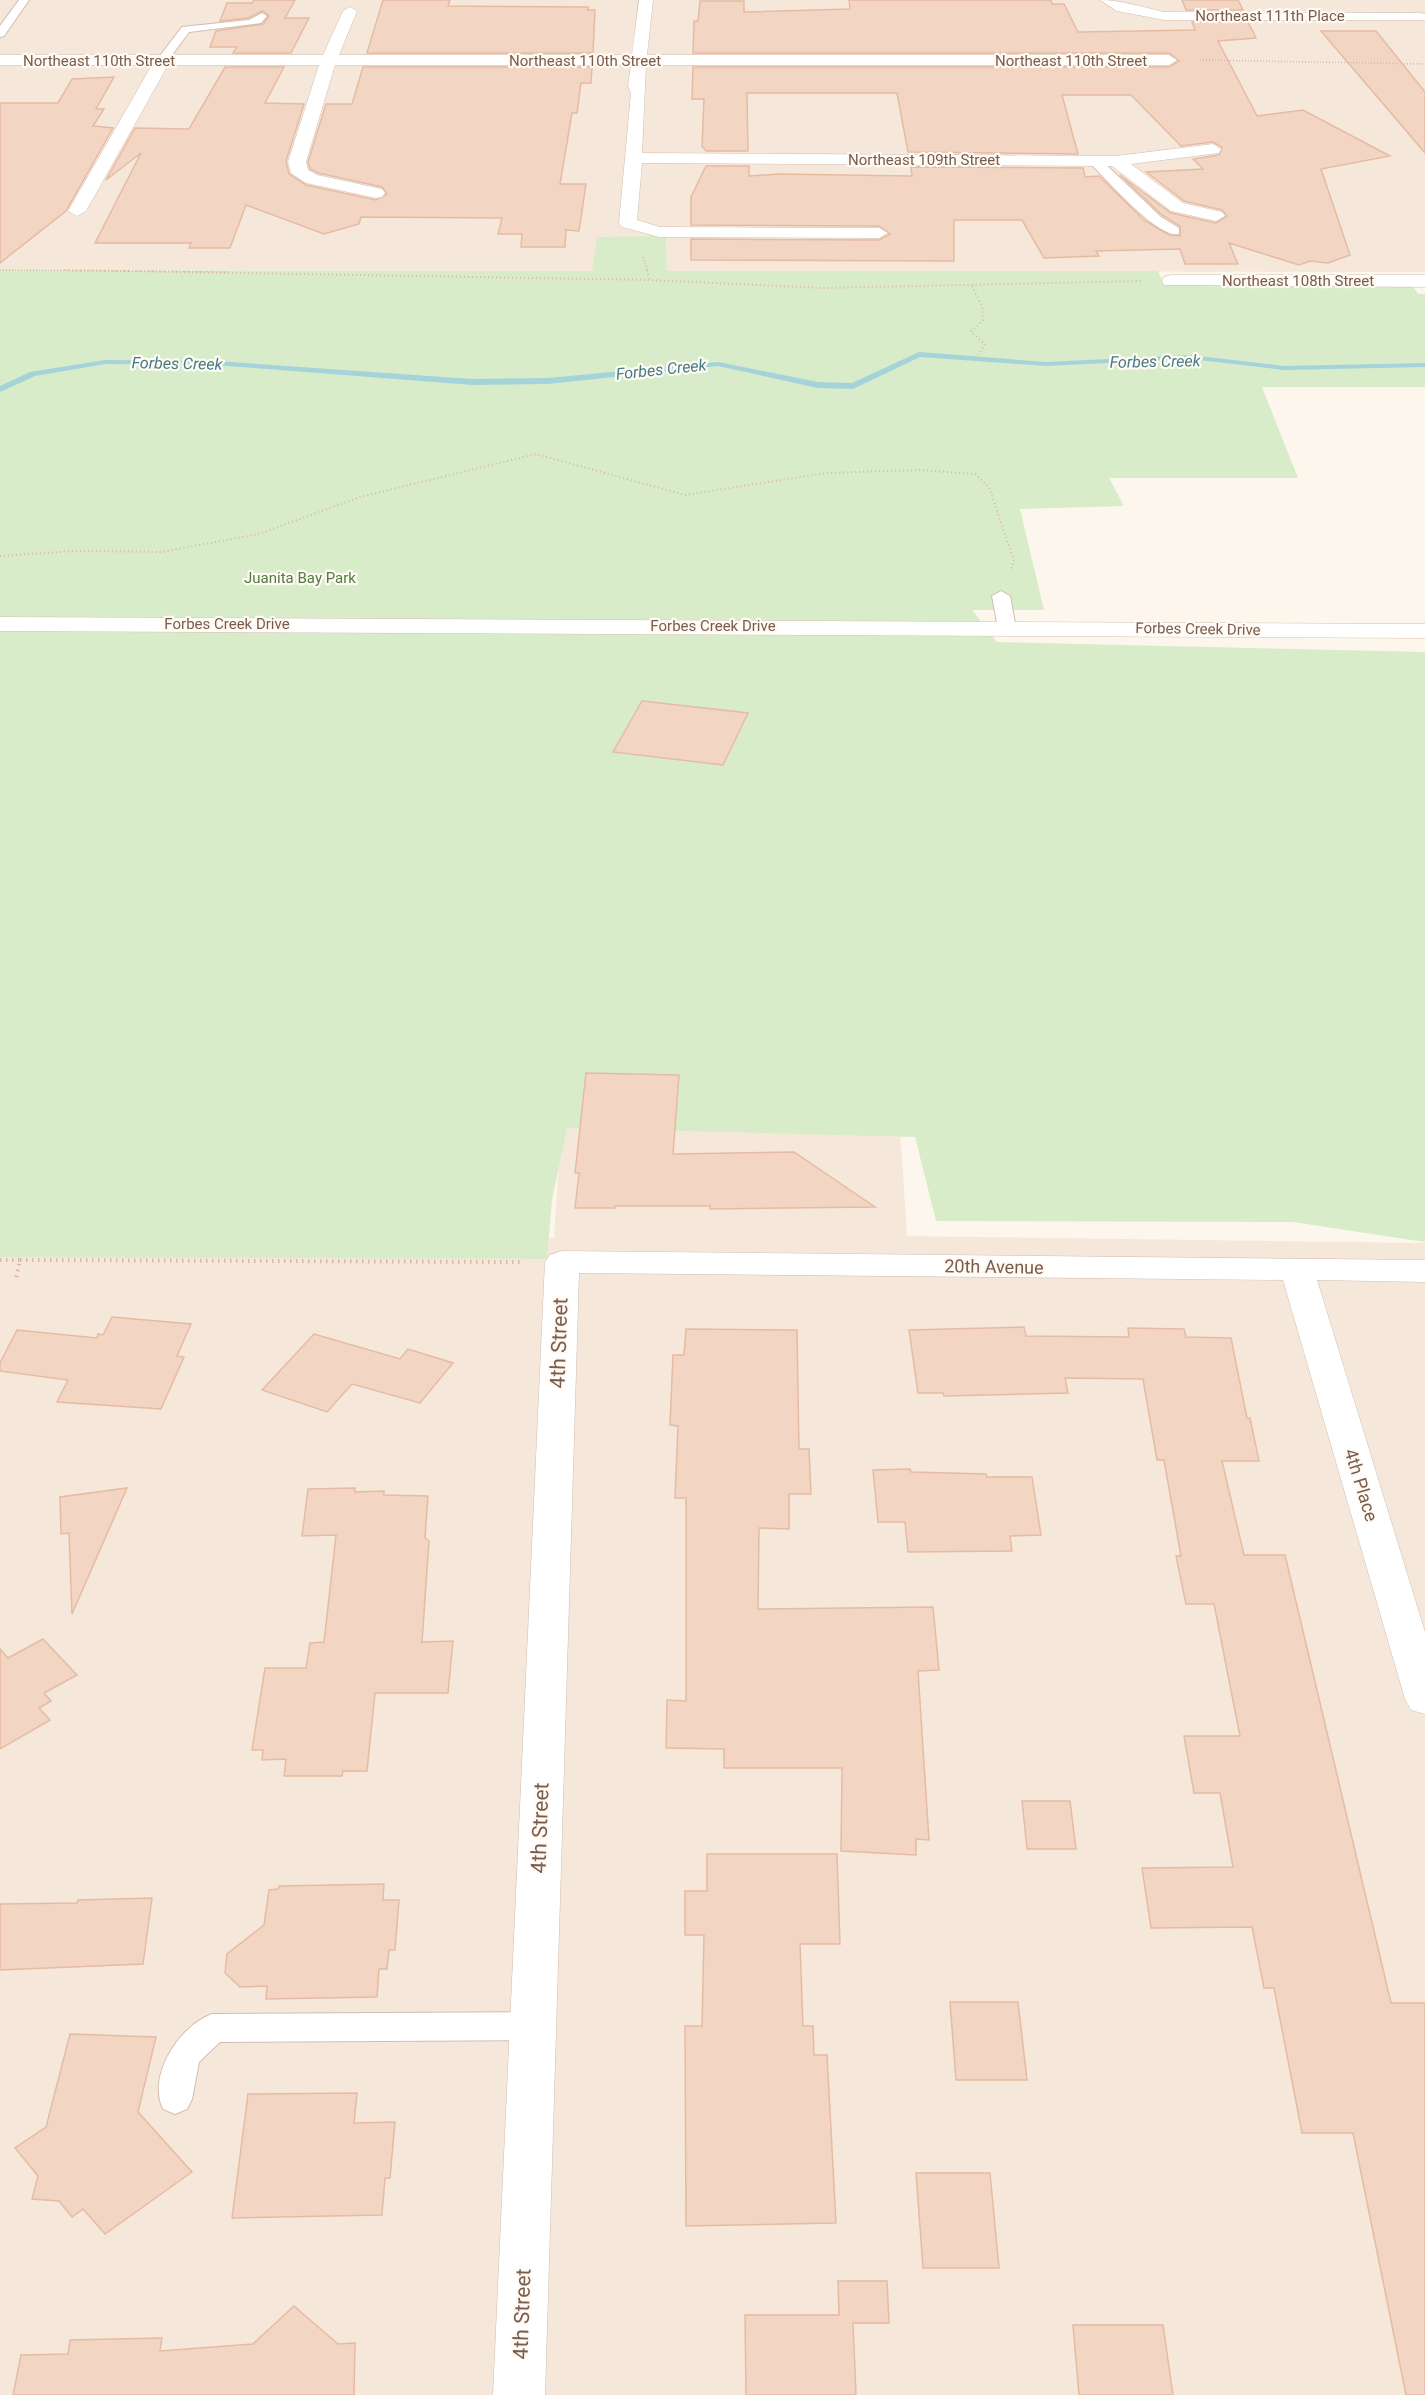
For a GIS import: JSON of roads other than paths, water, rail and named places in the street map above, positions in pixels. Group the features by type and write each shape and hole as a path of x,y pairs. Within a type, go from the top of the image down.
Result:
{"street":[{"path":"646,0 636,86 639,93 628,223 644,230 659,232 879,233"},
{"name":"Northeast 111th Place","path":"1107,0 1122,8 1164,16 1422,22"},
{"path":"1408,0 1422,22"},
{"path":"350,11 328,62 297,162 300,173 312,179 376,193"},
{"name":"Northeast 110th Street","path":"0,60 328,62 1169,60"},
{"path":"77,211 162,61"},
{"name":"Northeast 109th Street","path":"634,158 1116,161 1213,149"},
{"path":"1116,161 1177,207 1216,216"},
{"name":"Northeast 108th Street","path":"1171,281 1425,281"},
{"name":"Forbes Creek Drive","path":"0,624 1425,631"},
{"name":"20th Avenue","path":"562,1262 1425,1271"},
{"name":"4th Street","path":"519,2395 562,1262"},
{"name":"4th Place","path":"1297,1270 1425,1699"}],"lane":[{"path":"0,34 24,0"},
{"path":"162,61 186,29 249,23 257,21 262,16"},
{"path":"1095,161 1156,220 1174,231"},
{"path":"1001,596 1007,628"},
{"path":"175,2099 183,2056 212,2028 532,2026"}],"waterway":[{"name":"Forbes Creek","path":"0,389 33,374 105,362 216,363 472,382 548,381 718,364 818,385 853,386 919,354 1046,364 1190,357 1284,368 1425,365"}],"park label":[{"name":"Juanita Bay Park","path":"300,578"}]}
